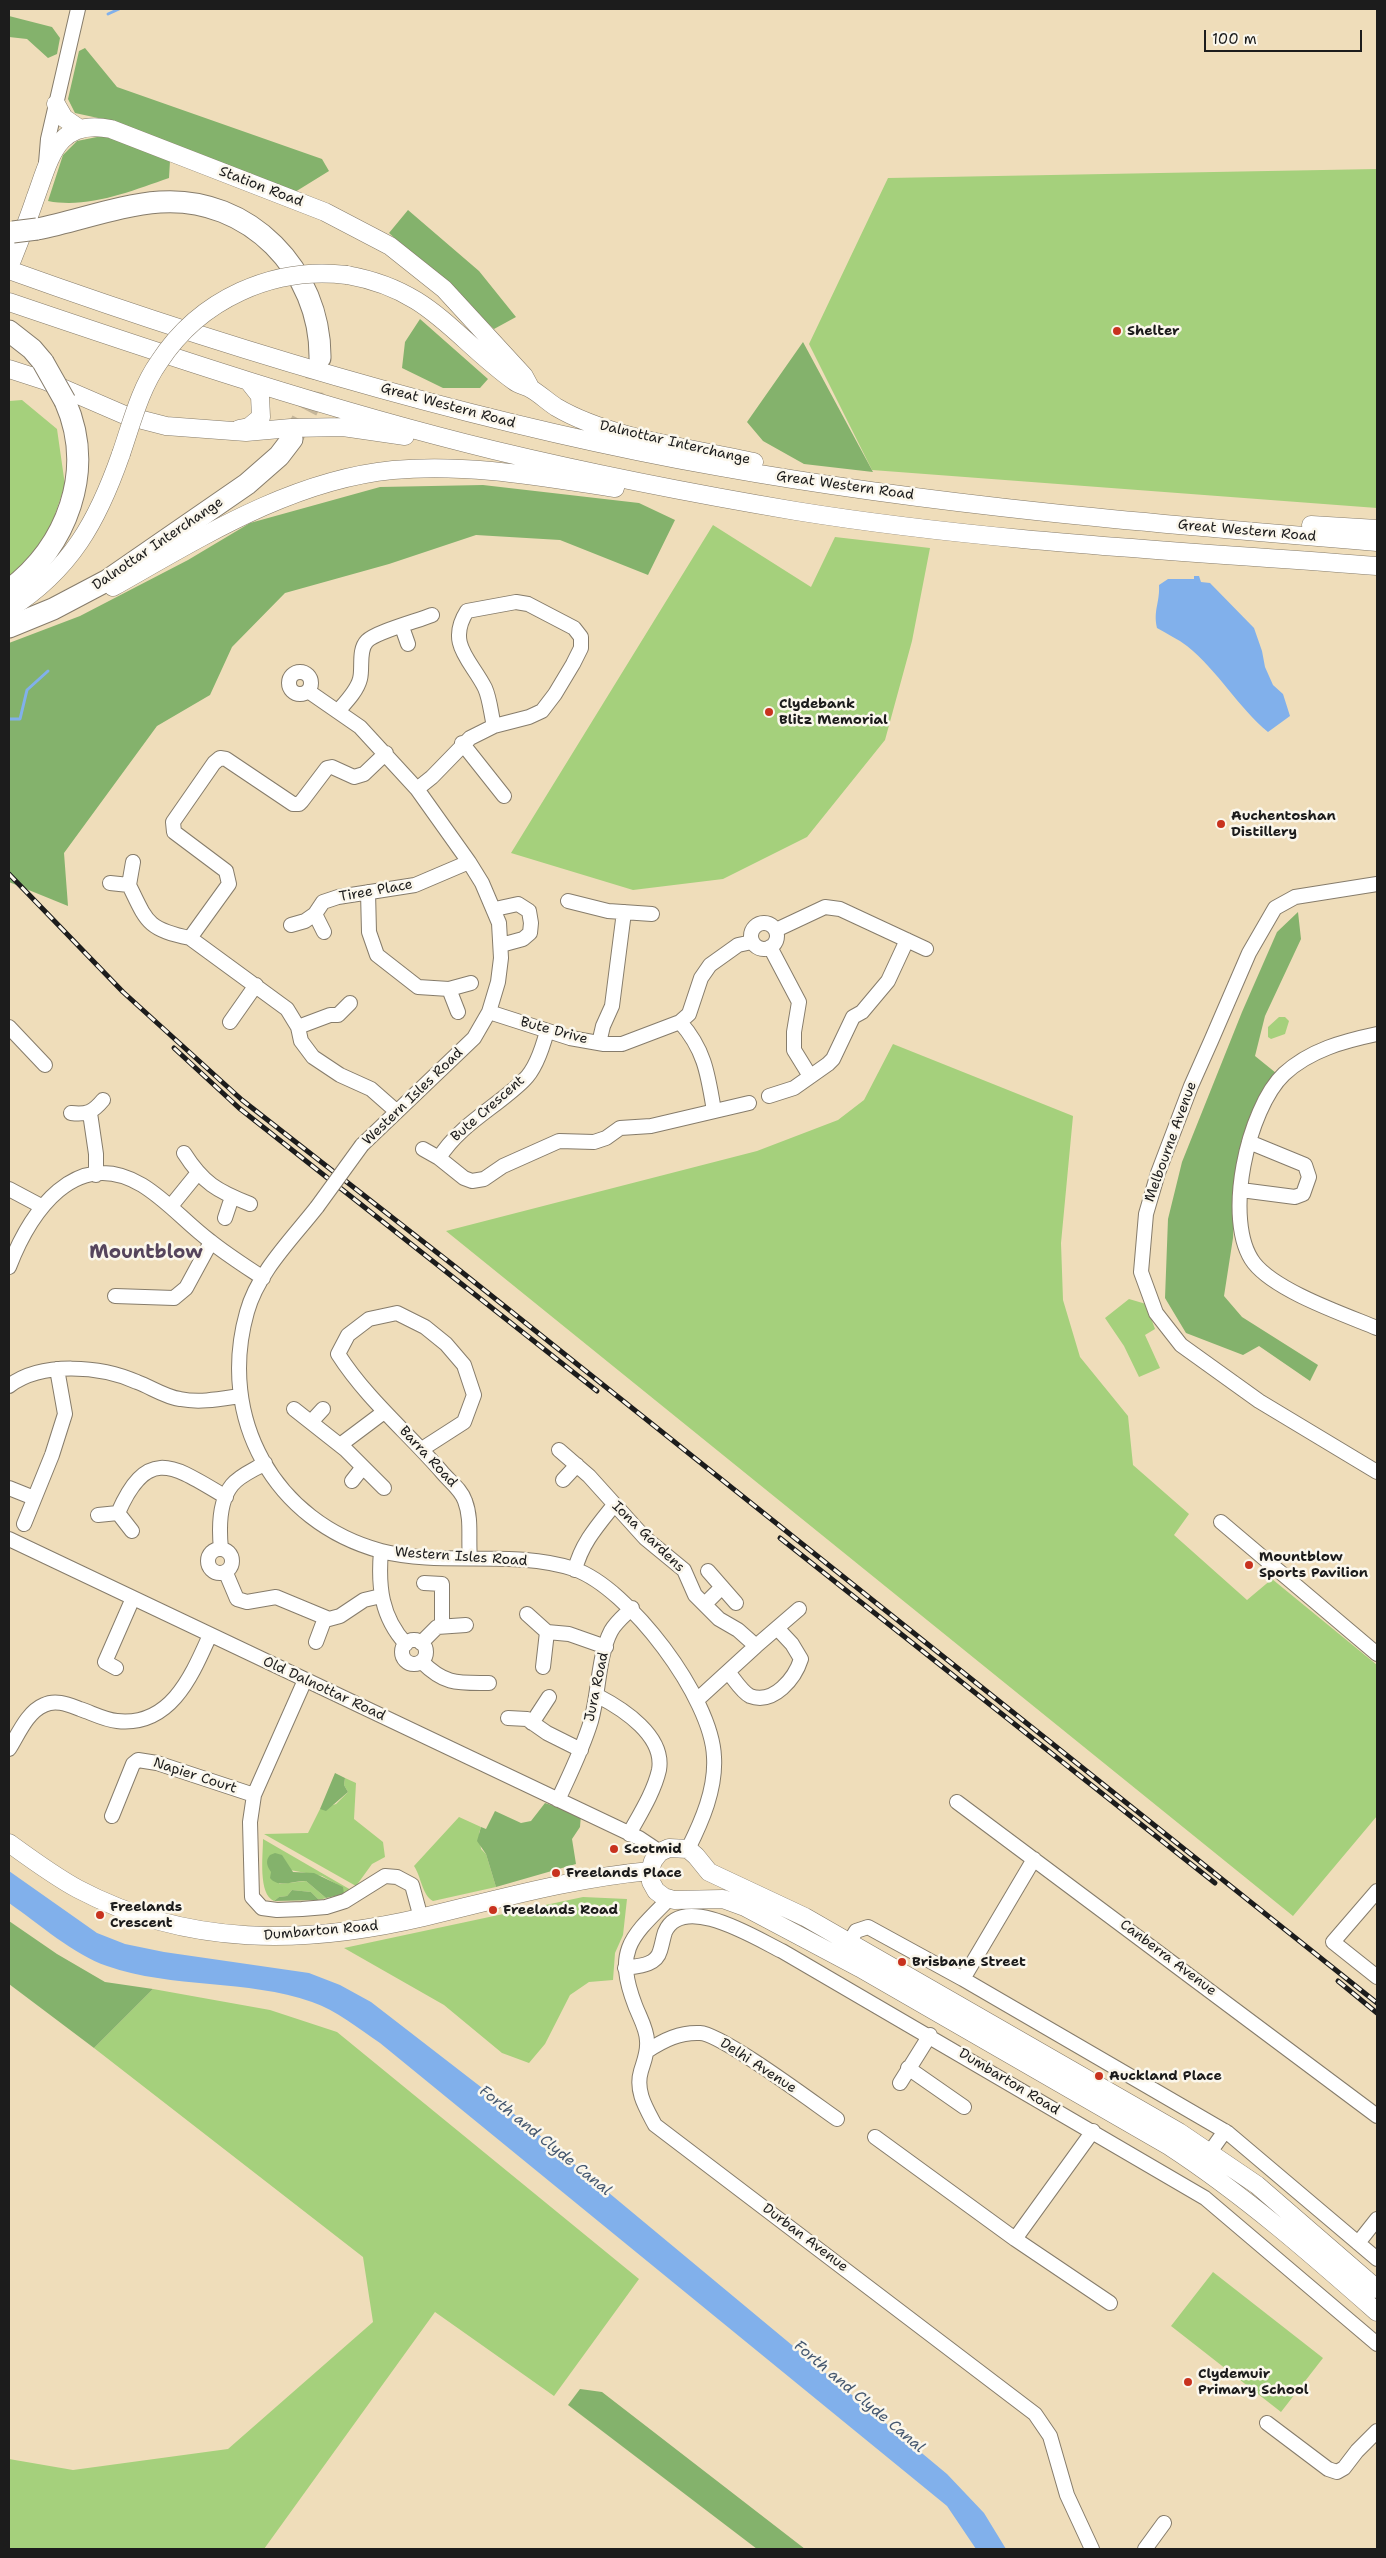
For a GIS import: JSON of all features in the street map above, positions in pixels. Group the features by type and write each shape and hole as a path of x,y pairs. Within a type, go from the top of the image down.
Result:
{"highway":[{"path":"11,232 37,229 125,207 160,202 197,204 238,218 278,248 302,279 317,319 320,358"},
{"path":"9,331 26,344 43,362 65,401 73,424 77,452 76,487 70,511 48,552 32,571 9,590"},
{"name":"Dalnottar Interchange","path":"9,627 54,609 123,570 247,484 279,456 292,439"}],"main road":[{"path":"10,265 52,151 62,139 80,129 64,118 56,104"},
{"name":"Station Road","path":"80,129 100,127 111,129 325,212 369,233 407,258 444,289 524,376 531,389"},
{"name":"Great Western Road","path":"10,265 237,346 414,397 580,439 794,480 1073,516 1377,542"},
{"path":"9,609 39,588 82,542 102,505 139,400 158,362 180,335 205,313 244,290 274,278 305,273 347,275 386,285 423,304 516,383 531,389"},
{"name":"Great Western Road","path":"9,302 178,360 249,382 492,450 661,486 839,517 958,532 1117,547 1377,566"},
{"path":"9,369 46,381 111,410 147,421 187,429 246,432 291,428 343,428 492,450"},
{"path":"231,430 249,427 261,417 260,396 249,382"},
{"name":"Dalnottar Interchange","path":"531,389 556,407 586,422 628,434 762,464 794,480"},
{"path":"9,636 61,615 269,504 308,489 353,476 392,470 462,469 630,490 661,486"},
{"path":"1248,531 1303,524 1377,529"},
{"name":"Dumbarton Road","path":"9,1843 59,1878 95,1898 138,1916 186,1929 230,1935 291,1936 369,1928 422,1918 580,1879 650,1871"},
{"path":"702,1865 703,1875 700,1886 694,1894 676,1899 656,1891 651,1882 650,1871 653,1861 660,1852 674,1847 688,1849 710,1872 805,1917 850,1942 1210,2152 1257,2185 1377,2289"},
{"name":"Dumbarton Road","path":"676,1899 712,1898 730,1901 792,1930 1153,2136 1210,2173 1259,2210 1377,2312"}],"street":[{"path":"45,166 48,139 78,9"},
{"path":"417,789 432,777 462,743 494,726 529,717 542,711 555,694 581,648 581,637 574,628 538,607 516,602 490,608 484,607 467,611 460,623 458,640 469,666 485,689 494,726"},
{"path":"338,711 355,690 360,679 362,653 366,642 376,635 432,615"},
{"path":"402,627 408,644"},
{"name":"Western Isles Road","path":"308,691 360,728 386,753 417,789 470,862 495,909 499,923 501,945 498,982 489,1012 468,1044 362,1145 263,1278 247,1311 239,1368 240,1396 252,1439 265,1463 296,1506 319,1524 341,1537 381,1551 413,1557 534,1562 575,1570 632,1608 698,1699 711,1734 714,1771 702,1822 688,1849"},
{"path":"462,743 504,796"},
{"path":"190,938 229,884 229,876 226,871 174,832 173,822 214,763 220,758 226,759 288,802 299,804 327,768 332,767 354,777 364,774 386,753"},
{"path":"133,862 128,885 147,921 162,932 190,938 256,985 287,1009 298,1027 301,1041 313,1057 340,1076 371,1089 396,1111"},
{"name":"Tiree Place","path":"291,925 314,914 323,902 338,897 415,886 470,862"},
{"path":"110,883 128,885"},
{"name":"Melbourne Avenue","path":"1377,884 1295,897 1276,908 1249,954 1218,1023 1191,1086 1158,1173 1146,1214 1141,1272 1156,1313 1181,1346 1259,1401 1377,1472"},
{"path":"368,892 369,932 378,955 418,987 449,989 471,983"},
{"path":"568,902 624,912 652,914"},
{"path":"495,909 518,904 529,911 530,933 522,939 501,945"},
{"path":"776,930 825,907 840,909 926,949"},
{"path":"599,1043 603,1026 612,1006 624,912"},
{"path":"314,914 324,932"},
{"path":"714,1111 705,1062 699,1047 680,1022 689,1014 701,978 710,965 738,945 752,942 762,949 770,947 776,938 776,930 770,924 758,924 752,930 752,942"},
{"path":"769,1096 794,1088 833,1059 853,1017 862,1012 888,981 906,940"},
{"path":"770,947 799,1002 794,1032 794,1050 810,1076"},
{"path":"230,1022 256,985"},
{"path":"449,989 458,1012"},
{"path":"298,1027 330,1015 338,1015 350,1003"},
{"name":"Bute Drive","path":"489,1012 547,1031 599,1043 622,1044 680,1022"},
{"path":"9,1027 45,1065"},
{"name":"Bute Crescent","path":"439,1158 447,1145 460,1132 525,1079 533,1067 547,1031"},
{"path":"1377,1034 1338,1043 1313,1054 1285,1073 1269,1093 1249,1142 1241,1190 1241,1233 1253,1261 1264,1274 1319,1303 1377,1328"},
{"path":"71,1114 90,1113 103,1100"},
{"path":"423,1149 439,1158 464,1178 478,1180 559,1141 594,1142 606,1138 620,1128 638,1129 749,1103"},
{"path":"90,1113 96,1154 96,1175"},
{"path":"1241,1190 1295,1197 1303,1194 1309,1177 1305,1165 1249,1142"},
{"path":"184,1153 197,1174 211,1186 250,1204"},
{"path":"171,1206 197,1174"},
{"path":"9,1268 30,1221 42,1206 69,1182 96,1175 120,1176 134,1182 171,1206 211,1242 263,1278"},
{"path":"9,1189 42,1206"},
{"path":"225,1218 232,1197"},
{"path":"115,1296 174,1298 186,1288 211,1242"},
{"name":"Barra Road","path":"422,1449 464,1422 474,1395 464,1366 446,1344 425,1327 397,1313 369,1319 348,1335 338,1354 350,1373 384,1412 422,1449 464,1499 469,1513 470,1558"},
{"path":"9,1385 19,1379 57,1370 108,1373 136,1381 178,1399 203,1401 240,1396"},
{"path":"24,1524 58,1438 65,1414 57,1370"},
{"path":"294,1409 340,1445 384,1488"},
{"path":"311,1422 323,1409"},
{"path":"340,1445 384,1412"},
{"name":"Iona Gardens","path":"559,1450 576,1465 651,1544 684,1570 695,1595 756,1646"},
{"path":"265,1463 239,1478 232,1485 226,1496 219,1530 221,1548 226,1550 233,1558 232,1567 226,1573 237,1599 247,1602 276,1598 325,1618 340,1616 364,1600 381,1596"},
{"path":"563,1480 576,1465"},
{"path":"118,1513 129,1489 139,1476 149,1470 167,1467 179,1469 226,1496"},
{"path":"352,1481 363,1467"},
{"path":"9,1488 34,1498"},
{"path":"575,1570 590,1535 614,1506"},
{"path":"98,1515 118,1513"},
{"path":"118,1513 132,1531"},
{"path":"1221,1522 1377,1654"},
{"name":"Old Dalnottar Road","path":"9,1539 634,1836 660,1852"},
{"path":"381,1551 379,1577 381,1596 388,1618 406,1644"},
{"path":"708,1571 736,1603"},
{"path":"424,1583 442,1584 442,1625"},
{"path":"705,1604 722,1587"},
{"path":"116,1668 105,1662 133,1598"},
{"name":"Jura Road","path":"558,1800 581,1750 598,1696 600,1667 610,1632 632,1608"},
{"path":"698,1699 799,1609"},
{"path":"527,1614 546,1632 569,1634 606,1647"},
{"path":"316,1642 325,1618"},
{"path":"422,1643 432,1630 442,1625 466,1625"},
{"path":"729,1673 748,1695 763,1698 778,1692 797,1672 801,1659 792,1644 778,1628"},
{"path":"544,1667 546,1632"},
{"path":"9,1749 33,1712 44,1704 59,1702 116,1721 137,1720 154,1715 178,1698 210,1635"},
{"path":"422,1643 412,1640 406,1644 402,1652 404,1660 412,1664 422,1662"},
{"path":"422,1643 426,1654 422,1662"},
{"path":"422,1662 435,1674 447,1681 489,1683"},
{"path":"306,1680 254,1795 250,1822 252,1897 262,1908 277,1910 326,1907 345,1901 385,1876 397,1877 412,1885 422,1918"},
{"path":"598,1696 616,1705 634,1719 655,1746 659,1768 654,1786 634,1836"},
{"path":"532,1722 549,1697"},
{"path":"508,1718 527,1719 581,1750"},
{"name":"Napier Court","path":"112,1816 134,1764 138,1760 157,1763 254,1795"},
{"name":"Canberra Avenue","path":"957,1802 1377,2116"},
{"path":"963,1979 1034,1859"},
{"path":"1377,1891 1333,1942 1377,1978"},
{"name":"Durban Avenue","path":"676,1899 634,1938 626,1951 625,1968 628,1987 647,2038 647,2052 640,2074 639,2089 644,2104 655,2125 1036,2414 1050,2436 1067,2495 1092,2549"},
{"name":"Dumbarton Road","path":"625,1968 644,1965 656,1959 660,1953 666,1930 676,1921 690,1915 720,1922 782,1950 930,2035 1205,2198 1377,2344"},
{"path":"841,1957 856,1930 862,1927 874,1928 1225,2131 1377,2259"},
{"path":"643,2025 660,2032 677,2034"},
{"name":"Delhi Avenue","path":"647,2052 677,2034 703,2032 738,2051 837,2119"},
{"path":"900,2083 930,2035"},
{"path":"908,2068 964,2107"},
{"path":"1015,2239 1093,2131"},
{"path":"1210,2152 1225,2131"},
{"path":"875,2137 1015,2239 1110,2303"},
{"path":"1358,2243 1377,2220"},
{"path":"1267,2423 1328,2469 1337,2472 1344,2468 1357,2451 1377,2431"},
{"path":"1144,2549 1164,2523"}],"green space":[{"path":"9,16 52,27 60,38 57,54 48,58 27,39 9,37"},
{"path":"85,48 117,87 322,159 329,171 295,192 112,121 75,113 68,99 79,51"},
{"path":"107,135 170,161 169,178 94,201 63,203 48,201 63,155 77,141"},
{"path":"1377,169 1377,508 872,470 809,344 888,178"},
{"path":"408,210 479,271 516,317 494,329 389,233"},
{"path":"420,319 488,379 480,388 443,388 402,368 405,342"},
{"path":"803,342 873,472 804,464 763,441 747,422"},
{"path":"22,400 57,429 65,485 46,541 9,577 9,401"},
{"path":"483,485 639,503 675,520 648,575 560,540 476,535 389,564 285,593 232,647 210,695 157,726 64,853 68,906 9,882 9,643 80,616 188,560 250,523 380,487"},
{"path":"713,525 811,587 835,537 930,548 912,641 885,740 807,837 723,879 633,890 511,853"},
{"path":"1298,912 1301,939 1265,1016 1255,1056 1276,1073 1251,1113 1236,1171 1233,1238 1224,1296 1242,1317 1318,1365 1310,1381 1259,1346 1243,1355 1186,1333 1165,1298 1168,1219 1182,1162 1242,1012 1277,932"},
{"path":"1279,1017 1285,1017 1289,1021 1285,1034 1271,1039 1268,1037 1268,1027"},
{"path":"893,1044 1073,1116 1061,1243 1063,1300 1080,1357 1128,1416 1133,1465 1189,1514 1174,1535 1247,1600 1272,1579 1377,1665 1377,1816 1293,1916 446,1231 757,1151 838,1120 864,1100"},
{"path":"1129,1299 1146,1304 1155,1329 1145,1335 1160,1368 1139,1377 1124,1346 1105,1318"},
{"path":"335,1773 345,1778 344,1785 348,1792 326,1811 320,1809"},
{"path":"345,1778 356,1783 354,1819 383,1842 385,1857 372,1864 356,1886 264,1834 308,1833 320,1809 336,1804 348,1792 344,1785"},
{"path":"545,1803 581,1815 580,1827 572,1839 576,1864 496,1887 486,1854 477,1841 481,1827 486,1829 495,1811 521,1823 531,1821"},
{"path":"459,1817 481,1827 479,1833 481,1849 486,1854 496,1887 433,1901 426,1894 414,1866"},
{"path":"263,1839 351,1890 344,1894 336,1884 322,1876 290,1870 279,1884 306,1881 326,1898 319,1900 311,1892 292,1890 287,1896 279,1897 274,1901 269,1897 263,1883"},
{"path":"275,1853 282,1855 293,1872 314,1873 343,1887 344,1894 326,1898 306,1881 282,1884 274,1881 270,1878 271,1872 267,1861 270,1855"},
{"path":"292,1890 311,1892 319,1900 274,1901 279,1897 287,1896"},
{"path":"583,1897 627,1899 623,1935 615,1953 613,1980 589,1982 570,1995 545,2044 529,2063 502,2053 444,2005 344,1948"},
{"path":"9,1921 57,1954 105,1982 153,1989 94,2048 9,1984"},
{"path":"153,1989 270,2010 337,2032 639,2279 554,2396 435,2312 264,2549 9,2549 9,2459 73,2470 228,2449 373,2322 363,2257 94,2048"},
{"path":"1213,2272 1323,2358 1281,2412 1171,2326"},
{"path":"580,2389 602,2392 805,2549 757,2549 568,2405"}],"water":[{"path":"1194,576 1199,576 1201,582 1210,583 1254,628 1265,667 1273,685 1283,694 1290,716 1268,732 1247,712 1198,656 1184,643 1157,628 1156,616 1159,585 1168,579 1194,579"},
{"name":"Forth and Clyde Canal","path":"9,1871 97,1933 125,1944 164,1952 309,1973 340,1985 371,2002 490,2094 947,2474 984,2513 1006,2549 976,2549 947,2506 380,2043 356,2026 321,2005 287,1995 262,1990 158,1978 132,1973 95,1961 69,1947 9,1903"}],"waterway":[{"path":"108,14 119,9"},
{"path":"9,719 20,719 27,690 48,671"}],"tunnel":[{"path":"292,439 311,403 320,358"}],"railway":[{"path":"9,874 123,992 242,1100 453,1265 1377,2003"},
{"path":"174,1048 239,1108 597,1391"},
{"path":"780,1538 1215,1883"},
{"path":"1338,1981 1377,2013"}],"place":[{"name":"Shelter","path":"1117,331"},
{"name":"Clydebank Blitz Memorial","path":"769,712"},
{"name":"Auchentoshan Distillery","path":"1221,824"},
{"name":"Mountblow Sports Pavilion","path":"1249,1565"},
{"name":"Scotmid","path":"614,1849"},
{"name":"Freelands Place","path":"556,1873"},
{"name":"Freelands Road","path":"493,1910"},
{"name":"Freelands Crescent","path":"100,1915"},
{"name":"Brisbane Street","path":"902,1962"},
{"name":"Auckland Place","path":"1099,2076"},
{"name":"Clydemuir Primary School","path":"1188,2382"}],"district":[{"name":"Mountblow","path":"146,1253"}]}
